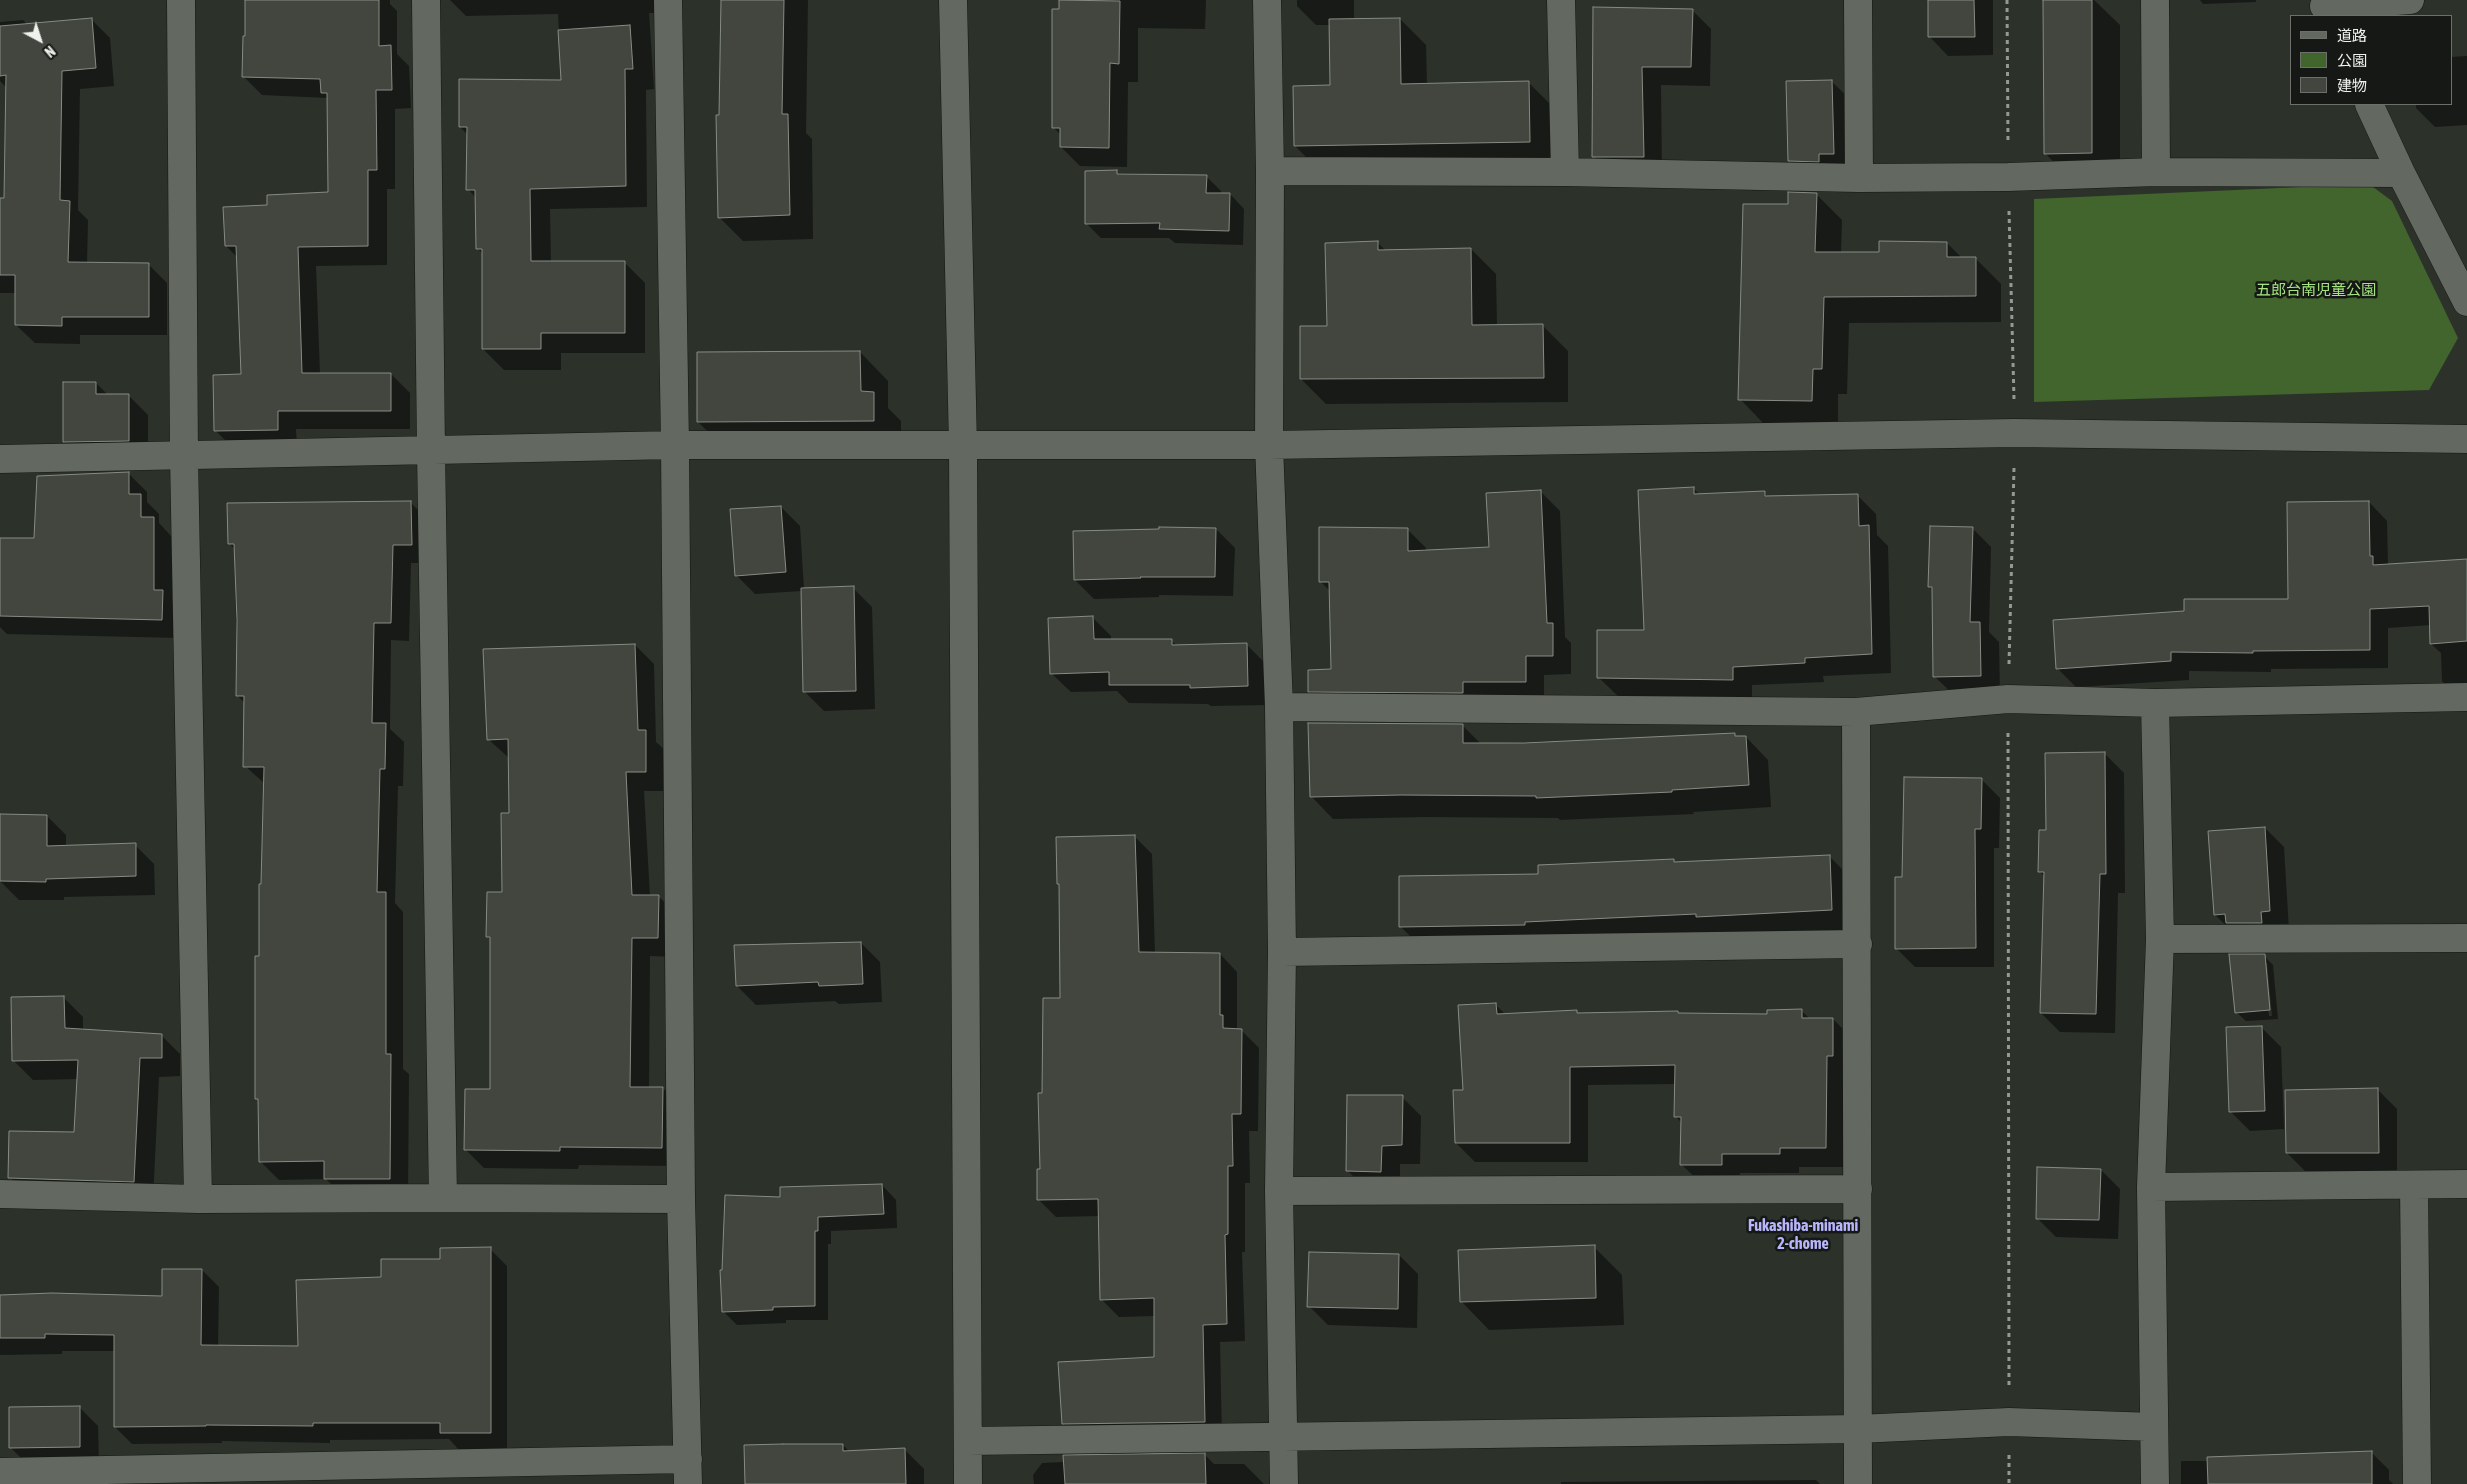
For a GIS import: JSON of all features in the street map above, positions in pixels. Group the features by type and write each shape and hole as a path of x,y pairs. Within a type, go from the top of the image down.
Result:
{"street":[{"path":"181,0 184,456 198,1199"},
{"path":"426,0 431,451 444,1198"},
{"path":"0,1472 196,1477 440,1473 688,1472 682,1199 675,445 668,0"},
{"path":"953,0 963,446 968,1484"},
{"path":"1267,0 1270,171 1268,445 1279,707 1282,952 1279,1192 1284,1484"},
{"path":"1561,0 1565,172"},
{"path":"1858,0 1859,178"},
{"path":"2155,0 2156,172"},
{"path":"2325,7 2410,0"},
{"path":"2369,105 2401,174 2467,302"},
{"path":"1270,171 1565,172 1859,178 2008,177 2156,172 2401,174"},
{"path":"0,459 675,445 1268,445 2015,433 2467,439"},
{"path":"1279,707 1856,712 2008,699 2155,703 2467,697"},
{"path":"2154,1484 2151,1187 2160,940 2155,703"},
{"path":"1856,712 1858,1484"},
{"path":"2160,940 2467,938"},
{"path":"1282,952 1858,944"},
{"path":"2151,1187 2467,1184"},
{"path":"2414,1186 2417,1484"},
{"path":"1279,1192 1858,1189"},
{"path":"0,1194 198,1199 682,1199"},
{"path":"968,1441 1284,1435 1858,1429 2009,1422 2154,1428"}],"path":[{"path":"2007,0 2008,177 2015,433 2008,699 2009,1422"}],"green space":[{"name":"五郎台南児童公園","path":"2369,184 2392,201 2458,338 2429,390 2034,402 2034,199"}],"building":[{"path":"245,0 379,0 379,46 391,45 392,90 376,90 377,170 368,170 368,246 298,247 302,373 391,373 391,411 278,411 278,430 214,431 213,375 241,374 236,246 225,246 223,207 267,205 267,195 328,192 327,93 321,93 320,79 242,77"},
{"path":"721,0 784,0 782,114 788,114 790,215 718,218 716,115 719,115"},
{"path":"1059,0 1120,1 1119,64 1110,63 1109,148 1060,147 1060,128 1052,128 1052,9 1059,9"},
{"path":"1928,0 1974,0 1975,37 1928,37"},
{"path":"2043,0 2092,0 2092,153 2044,154"},
{"path":"1593,7 1693,9 1691,67 1642,67 1644,157 1592,157"},
{"path":"92,18 96,68 62,71 60,200 70,201 68,262 149,263 149,317 62,317 62,326 15,325 15,275 0,275 0,198 4,198 6,75 0,76 0,26"},
{"path":"1400,18 1401,84 1529,81 1530,142 1294,146 1293,86 1330,85 1329,19"},
{"path":"630,25 633,69 625,69 626,186 530,189 531,261 625,261 625,333 541,333 541,349 482,349 482,249 476,249 475,190 466,190 467,127 459,127 459,79 561,80 558,30"},
{"path":"1832,80 1834,154 1819,154 1819,162 1788,161 1786,81"},
{"path":"1117,170 1117,174 1207,175 1206,193 1230,193 1229,231 1159,229 1160,223 1085,224 1085,171"},
{"path":"1788,192 1817,193 1815,252 1879,252 1879,241 1947,242 1947,257 1976,257 1976,296 1824,297 1822,369 1813,369 1812,401 1738,400 1743,204 1788,204"},
{"path":"1378,241 1378,250 1471,248 1472,325 1543,324 1544,378 1300,379 1300,326 1327,326 1325,243"},
{"path":"860,351 861,391 874,392 874,421 697,422 697,352"},
{"path":"63,382 96,382 96,394 129,394 129,441 63,442"},
{"path":"129,472 129,494 141,494 141,517 154,517 154,590 163,590 162,620 0,616 0,538 34,538 37,476"},
{"path":"1694,487 1694,494 1765,491 1765,496 1858,494 1859,526 1869,525 1872,654 1805,658 1805,663 1733,667 1733,680 1597,678 1597,630 1644,630 1638,490"},
{"path":"1541,490 1547,623 1553,623 1553,656 1526,656 1526,682 1463,682 1463,693 1308,692 1308,670 1331,669 1329,582 1319,582 1319,527 1408,528 1408,551 1489,547 1486,493"},
{"path":"411,501 412,545 393,545 391,623 374,623 372,723 386,723 385,769 380,769 377,892 386,892 386,1054 391,1054 390,1179 324,1179 324,1161 259,1162 258,1099 255,1099 255,956 259,956 259,884 261,884 264,767 243,767 244,696 236,696 237,620 234,544 228,544 227,503"},
{"path":"2369,501 2370,556 2373,556 2373,565 2467,559 2467,641 2430,644 2429,606 2370,609 2370,650 2253,651 2253,653 2171,652 2171,661 2056,669 2053,620 2184,611 2184,599 2288,599 2287,502"},
{"path":"781,506 786,572 735,576 730,509"},
{"path":"1930,526 1973,527 1970,622 1980,622 1981,676 1933,677 1932,587 1928,587"},
{"path":"1159,527 1216,528 1215,577 1140,577 1074,580 1073,531 1159,529"},
{"path":"854,586 856,691 803,692 801,588"},
{"path":"1093,616 1094,639 1172,639 1172,645 1247,643 1248,686 1190,688 1190,685 1109,685 1109,672 1050,674 1048,618"},
{"path":"635,644 638,730 646,730 646,772 626,772 632,895 659,895 658,938 632,938 630,1087 663,1087 662,1148 560,1147 560,1151 464,1150 465,1089 490,1089 490,937 486,937 487,892 502,892 501,813 509,813 508,739 487,740 483,649"},
{"path":"1308,723 1463,724 1463,743 1524,743 1735,733 1735,736 1746,736 1749,785 1672,790 1672,792 1536,798 1536,796 1401,795 1310,797"},
{"path":"2105,752 2106,874 2100,874 2096,1014 2040,1013 2044,872 2038,872 2039,830 2046,830 2045,753"},
{"path":"1904,777 1982,778 1981,829 1975,829 1976,948 1895,949 1895,877 1902,877"},
{"path":"0,814 47,815 47,846 136,843 136,876 46,879 46,882 0,881"},
{"path":"2265,827 2270,911 2261,912 2262,923 2226,923 2225,914 2214,915 2208,831"},
{"path":"1135,835 1139,952 1220,953 1220,1015 1223,1015 1223,1028 1242,1029 1241,1114 1232,1114 1233,1166 1228,1166 1228,1234 1225,1235 1227,1324 1203,1325 1205,1422 1062,1424 1058,1362 1154,1357 1154,1298 1100,1300 1098,1199 1037,1200 1037,1169 1040,1169 1038,1093 1042,1093 1043,998 1060,998 1059,884 1057,884 1056,837"},
{"path":"1830,855 1832,910 1696,917 1696,914 1525,922 1525,925 1399,927 1399,876 1538,874 1538,865 1674,859 1674,862"},
{"path":"861,942 863,984 819,986 818,982 736,986 734,945"},
{"path":"2229,954 2265,954 2270,1010 2235,1013"},
{"path":"64,996 65,1028 162,1034 162,1058 140,1058 134,1182 8,1178 9,1131 74,1132 78,1060 12,1061 11,997"},
{"path":"1496,1003 1497,1014 1577,1010 1577,1013 1678,1011 1678,1013 1767,1014 1767,1010 1802,1009 1802,1018 1833,1018 1833,1056 1827,1056 1826,1148 1780,1148 1780,1154 1722,1154 1722,1165 1680,1165 1681,1117 1674,1117 1675,1065 1570,1067 1570,1143 1455,1143 1453,1090 1463,1090 1458,1005"},
{"path":"2262,1026 2265,1111 2229,1112 2226,1027"},
{"path":"2378,1088 2379,1153 2286,1153 2285,1090"},
{"path":"1347,1095 1403,1095 1402,1145 1382,1146 1381,1172 1346,1171"},
{"path":"2037,1167 2101,1169 2099,1220 2036,1219"},
{"path":"882,1184 884,1214 818,1217 818,1231 815,1231 815,1306 773,1307 773,1310 722,1312 720,1270 722,1270 725,1195 780,1197 780,1187"},
{"path":"1595,1245 1596,1298 1460,1302 1458,1250"},
{"path":"491,1247 491,1433 440,1433 440,1423 313,1423 313,1426 206,1425 114,1427 114,1335 45,1334 45,1338 0,1338 0,1295 52,1293 162,1296 162,1269 202,1269 201,1345 298,1346 296,1280 381,1277 381,1259 440,1259 440,1248"},
{"path":"1309,1252 1399,1254 1398,1309 1307,1307"},
{"path":"80,1406 80,1447 9,1448 9,1407"},
{"path":"843,1444 843,1451 905,1448 906,1484 745,1484 744,1445"},
{"path":"2372,1451 2372,1484 2208,1484 2207,1457"},
{"path":"1205,1453 1206,1484 1065,1484 1063,1455"}],"district":[{"name":"Fukashiba-minami 2-chome","path":"1803,1235"}]}
